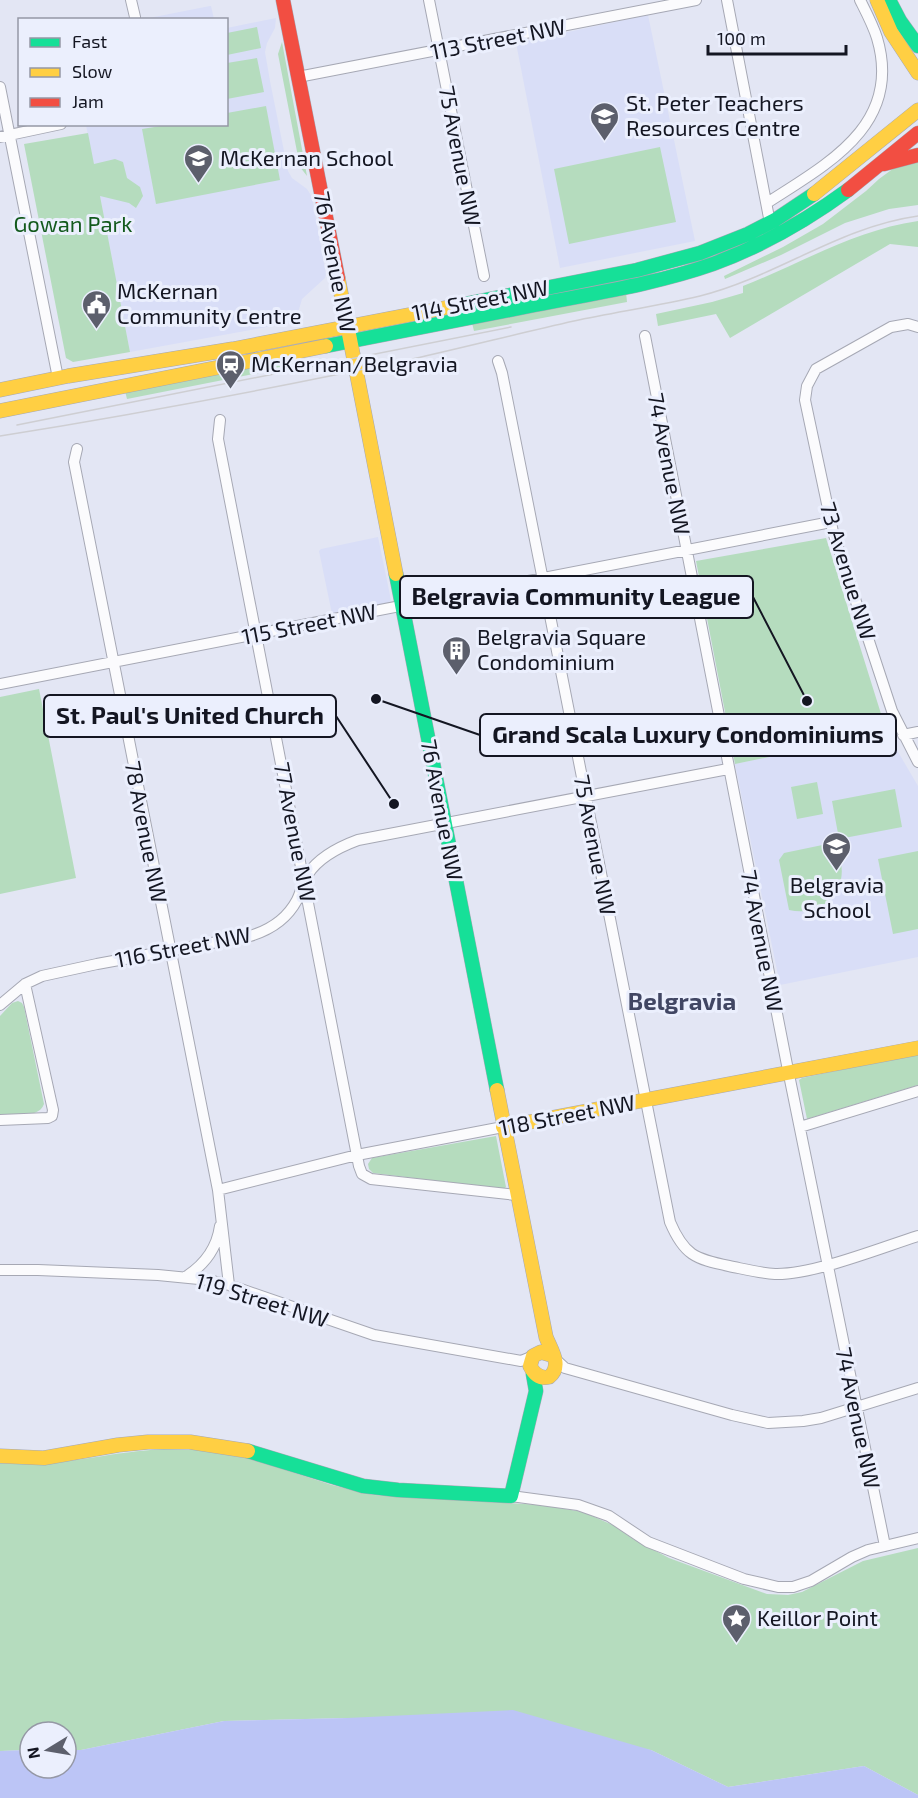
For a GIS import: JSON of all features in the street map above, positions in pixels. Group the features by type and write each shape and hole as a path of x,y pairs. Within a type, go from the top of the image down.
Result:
{"street":[{"path":"131,0 135,17"},
{"name":"76 Avenue NW","path":"283,0 403,605 516,1195 546,1337 537,1361 536,1391 511,1496"},
{"name":"75 Avenue NW","path":"429,0 484,276"},
{"name":"113 Street NW","path":"298,77 696,0"},
{"path":"727,0 770,223"},
{"path":"767,203 846,149 860,133 874,108 881,83 881,61 877,39 860,0"},
{"path":"876,0 891,32 918,73"},
{"path":"889,0 900,21 918,46"},
{"path":"891,32 903,38 918,56"},
{"path":"0,87 5,136 58,378"},
{"name":"114 Street NW","path":"0,390 348,327 672,261 722,245 770,223 820,189 918,110"},
{"path":"5,136 52,126"},
{"name":"114 Street NW","path":"0,411 632,286 695,271 747,251 787,231 832,201 918,133"},
{"path":"879,165 918,155"},
{"name":"73 Avenue NW","path":"917,326 908,324 891,327 821,366 813,373 807,386 805,400 831,522 892,711 918,762"},
{"name":"74 Avenue NW","path":"645,336 788,1072 885,1546"},
{"name":"75 Avenue NW","path":"498,362 543,577 670,1222 677,1240 689,1253 712,1262 773,1274 786,1274 828,1264"},
{"name":"77 Avenue NW","path":"220,420 218,439 362,1173 372,1179 516,1195"},
{"name":"78 Avenue NW","path":"77,449 74,462 218,1190 229,1285"},
{"name":"115 Street NW","path":"0,684 831,522"},
{"path":"903,735 918,732"},
{"name":"116 Street NW","path":"0,1005 25,984 42,976 250,936 268,929 289,911 309,873 323,859 348,844 370,837 729,769"},
{"path":"0,1120 52,1116 53,1110 25,984"},
{"name":"118 Street NW","path":"218,1190 357,1155 918,1048"},
{"path":"800,1127 918,1091"},
{"name":"78 Avenue NW","path":"187,1276 199,1269 214,1248 222,1214"},
{"path":"828,1264 918,1236"},
{"name":"119 Street NW","path":"0,1270 187,1276 229,1285 374,1335 537,1361"},
{"path":"537,1361 541,1378 556,1373"},
{"path":"537,1361 556,1373 768,1423 803,1421 918,1388"},
{"name":"76 Avenue NW","path":"536,1391 556,1373"},
{"path":"0,1456 44,1458 118,1445 190,1442 253,1452 363,1486 511,1496 578,1505 609,1516 648,1542 744,1579 778,1587 793,1587 812,1581 852,1557 918,1538"}],"shaded area":[{"path":"210,6 214,18 149,18"},
{"name":"St. Peter Teachers Resources Centre","path":"648,15 695,241 560,268 516,43"},
{"name":"McKernan School","path":"276,18 275,28 265,52 270,81 288,171 292,178 307,189 312,197 325,278 302,299 297,316 286,322 130,352 86,126 228,126 228,28"},
{"path":"378,537 391,600 388,603 332,614 319,551"},
{"name":"Belgravia School","path":"887,733 918,786 918,957 780,985 735,764"}],"green space":[{"path":"257,27 261,48 228,55 228,33"},
{"path":"282,42 307,176 300,167 278,54"},
{"path":"257,58 264,92 228,99 228,63"},
{"path":"266,106 280,180 156,204 142,129 161,126 228,126 228,113"},
{"name":"Gowan Park","path":"88,133 94,164 115,159 123,162 127,178 140,187 143,196 136,208 129,203 100,196 130,352 73,362 66,358 24,144"},
{"path":"660,147 676,222 569,244 554,169"},
{"path":"918,160 918,205 889,209 845,223 781,255 725,279 724,276 823,224 894,168"},
{"path":"918,221 918,247 890,244 730,338 716,314 658,326 656,314 743,293 743,286 850,239 895,225"},
{"path":"626,292 627,302 474,331 472,323"},
{"path":"322,358 323,360 310,363 127,399 125,391 234,370"},
{"path":"826,538 887,733 735,764 696,561"},
{"path":"39,689 76,878 0,894 0,697"},
{"path":"817,782 823,814 797,819 791,787"},
{"path":"895,789 902,827 839,839 832,801"},
{"path":"832,843 839,856 842,869 836,893 828,902 817,908 804,911 789,910 779,860 784,853"},
{"path":"918,851 918,929 893,934 878,859"},
{"path":"18,1001 24,1007 44,1104 41,1109 32,1114 0,1114 0,1016 12,1003"},
{"path":"918,1054 918,1085 807,1119 799,1080 802,1078"},
{"path":"496,1136 506,1187 504,1189 373,1173 369,1169 368,1164 372,1158"},
{"path":"199,1450 252,1459 332,1485 374,1495 541,1505 583,1512 615,1526 633,1539 669,1558 767,1594 788,1595 802,1592 863,1561 918,1548 918,1795 864,1766 728,1787 651,1750 347,1718 224,1721 81,1750 78,1750 78,1720 18,1720 18,1750 0,1751 0,1463 62,1462 143,1451"}],"water":[{"path":"513,1710 651,1750 728,1787 864,1766 918,1795 918,1798 0,1798 0,1751 18,1750 18,1780 78,1780 78,1750 224,1721"}],"tram line":[{"path":"0,436 155,410 309,380 412,359 574,321 700,296 755,277 861,230 918,216"},
{"path":"17,425 511,327"}],"traffic: fast":[{"path":"889,0 900,21 918,46"},
{"path":"326,346 625,288 691,271 731,257 766,241 800,222 848,190"},
{"path":"465,304 637,270 700,253 748,234 775,220 814,194"},
{"path":"396,574 497,1090"},
{"path":"248,1451 363,1486 511,1496 536,1391 533,1374"}],"traffic: slow":[{"path":"877,0 891,32 918,73"},
{"path":"814,194 918,110"},
{"path":"338,278 396,574"},
{"path":"0,390 68,376 233,349 465,304"},
{"path":"0,411 326,346"},
{"path":"503,1127 918,1048"},
{"path":"497,1090 546,1337 556,1363 549,1377 543,1377 533,1371 530,1366 533,1356 541,1352 551,1355"},
{"path":"0,1456 44,1458 148,1442 190,1442 248,1451"}],"traffic: jam":[{"path":"283,0 338,278"},
{"path":"848,190 918,133"},
{"path":"884,164 918,155"}],"place":[{"name":"St. Peter Teachers Resources Centre","path":"605,142"},
{"name":"McKernan School","path":"199,184"},
{"name":"McKernan Community Centre","path":"96,330"},
{"name":"McKernan/Belgravia","path":"230,390"},
{"name":"Belgravia Square Condominium","path":"456,676"},
{"name":"Grand Scala Luxury Condominiums","path":"376,699"},
{"name":"Belgravia Community League","path":"807,701"},
{"name":"St. Paul's United Church","path":"394,804"},
{"name":"Belgravia School","path":"837,872"},
{"name":"Keillor Point","path":"736,1644"}],"district":[{"name":"Belgravia","path":"682,1002"}]}
